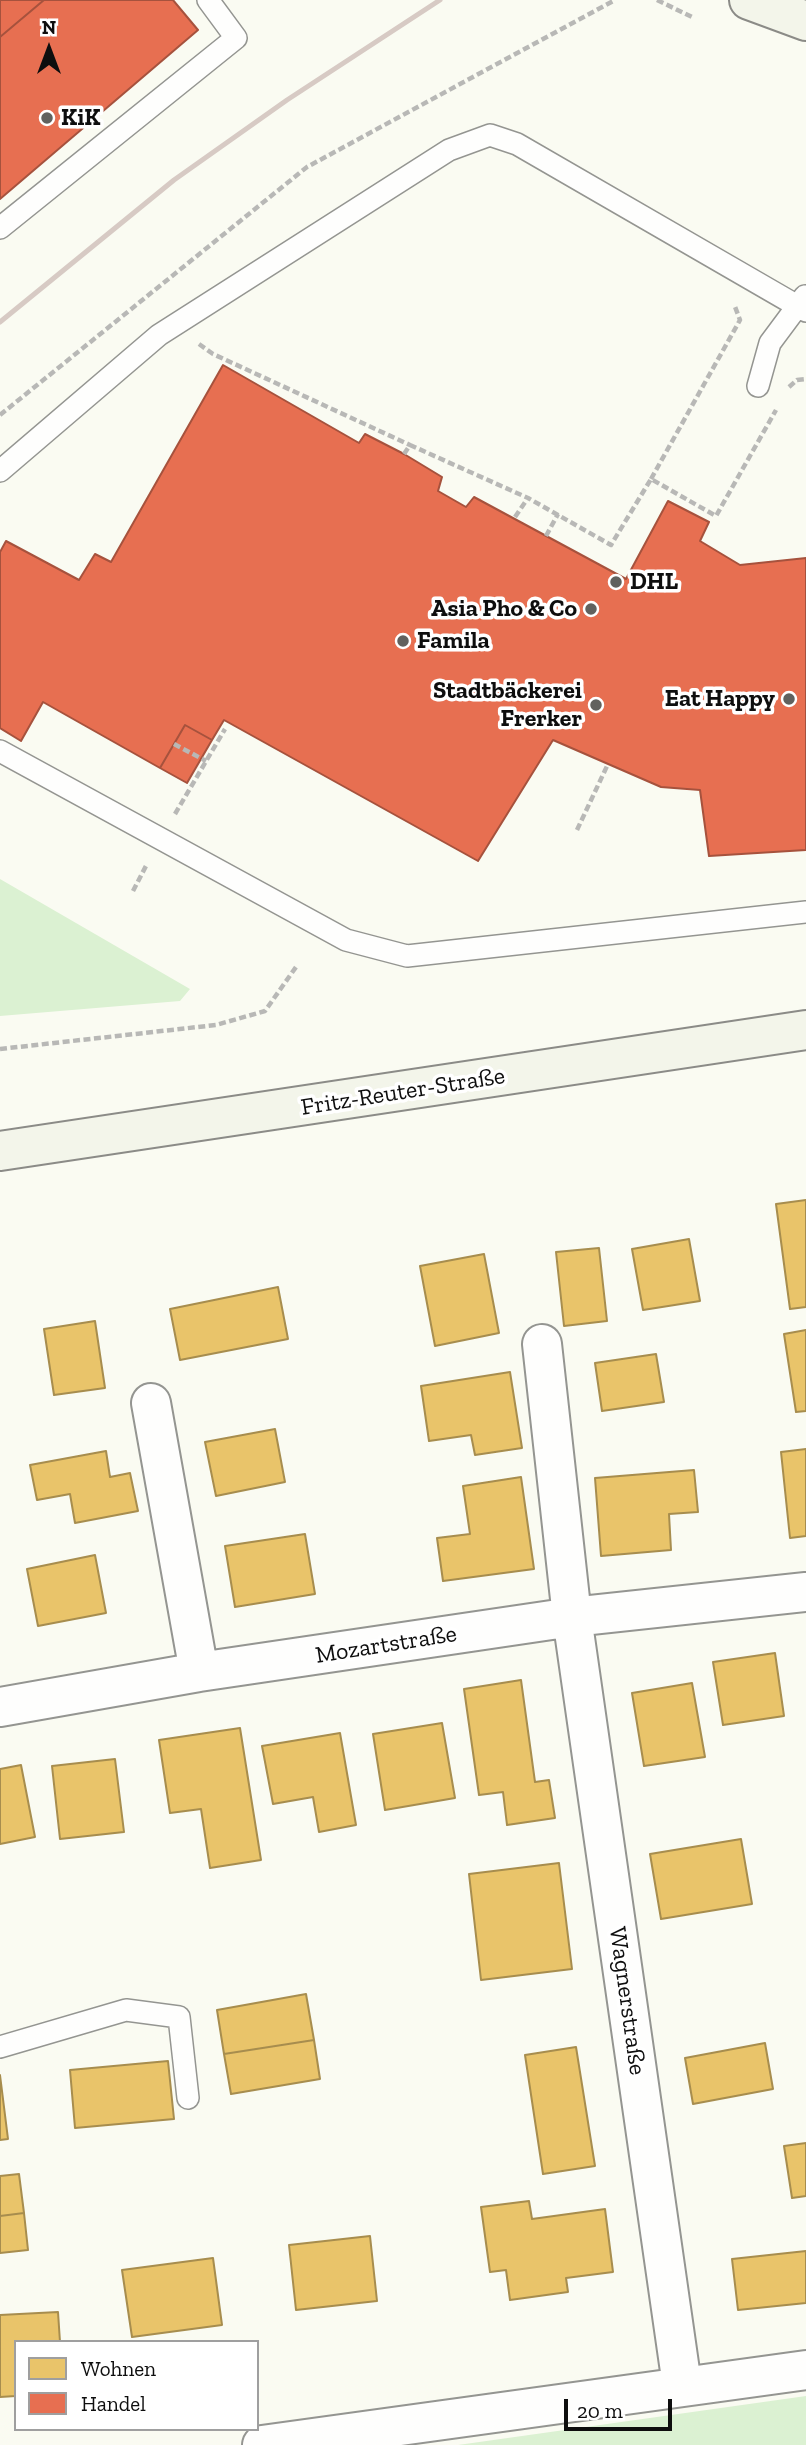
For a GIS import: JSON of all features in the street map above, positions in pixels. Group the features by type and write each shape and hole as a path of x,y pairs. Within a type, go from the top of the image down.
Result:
{"street":[{"path":"749,0 806,21"},
{"name":"Fritz-Reuter-Straße","path":"0,1151 806,1030"},
{"path":"542,1343 572,1617"},
{"path":"150,1403 199,1672"},
{"name":"Mozartstraße","path":"0,1707 199,1672 572,1617 806,1592"},
{"name":"Wagnerstraße","path":"572,1617 682,2385"},
{"path":"262,2445 806,2370"}],"lane":[{"path":"0,228 236,38 208,0"},
{"path":"0,471 173,326 390,186 469,140 489,135 517,144 804,304 770,343 758,386"},
{"path":"0,751 346,940 407,956 806,912"},
{"path":"0,2047 126,2010 179,2017 188,2098"}],"path":[{"path":"0,415 307,167 615,0"},
{"path":"657,0 692,17"},
{"path":"173,326 213,354 527,498 611,545 740,320 732,301"},
{"path":"784,396 791,384 806,379"},
{"path":"651,479 716,516 778,408"},
{"path":"404,454 410,445"},
{"path":"516,517 527,498"},
{"path":"694,515 698,507"},
{"path":"546,536 558,514"},
{"path":"133,891 225,729"},
{"path":"174,744 206,761"},
{"path":"577,830 608,764"},
{"path":"0,1049 216,1025 265,1011 296,967"}],"green space":[{"path":"0,879 190,989 180,1001 0,1016"},
{"path":"806,2396 806,2445 458,2445"}],"building: Wohnen":[{"path":"806,1200 806,1307 790,1309 776,1204"},
{"path":"689,1239 700,1301 643,1310 632,1249"},
{"path":"599,1248 607,1321 564,1326 556,1252"},
{"path":"484,1254 499,1333 435,1346 420,1266"},
{"path":"278,1287 288,1339 180,1360 170,1309"},
{"path":"95,1321 105,1388 54,1395 44,1329"},
{"path":"806,1330 806,1411 796,1412 784,1334"},
{"path":"656,1354 664,1402 602,1411 595,1363"},
{"path":"510,1372 522,1448 475,1455 471,1435 429,1441 421,1386"},
{"path":"275,1429 285,1482 216,1496 205,1442"},
{"path":"806,1449 806,1536 790,1538 781,1452"},
{"path":"106,1451 110,1477 130,1473 138,1511 75,1523 70,1494 37,1500 30,1465"},
{"path":"694,1470 698,1512 669,1514 671,1550 601,1556 595,1478"},
{"path":"521,1477 534,1569 443,1581 437,1538 470,1534 463,1486"},
{"path":"305,1534 315,1594 235,1607 225,1546"},
{"path":"95,1555 106,1613 38,1626 27,1569"},
{"path":"775,1653 784,1716 723,1725 713,1662"},
{"path":"521,1680 535,1782 549,1780 555,1818 507,1825 503,1792 479,1795 464,1689"},
{"path":"692,1683 705,1757 644,1766 632,1693"},
{"path":"442,1723 455,1798 385,1810 373,1734"},
{"path":"240,1728 261,1860 210,1868 201,1809 170,1813 159,1740"},
{"path":"340,1733 356,1825 319,1832 313,1797 273,1804 262,1746"},
{"path":"115,1759 124,1832 60,1839 52,1766"},
{"path":"21,1765 35,1837 0,1844 0,1769"},
{"path":"741,1839 752,1904 661,1919 650,1854"},
{"path":"559,1863 572,1969 481,1980 469,1874"},
{"path":"306,1994 314,2040 224,2054 217,2010"},
{"path":"314,2040 320,2079 231,2094 224,2054"},
{"path":"765,2043 773,2089 693,2104 685,2058"},
{"path":"576,2047 595,2166 543,2174 525,2055"},
{"path":"168,2061 174,2119 75,2128 70,2070"},
{"path":"0,2075 8,2139 0,2140"},
{"path":"806,2143 806,2196 792,2198 784,2146"},
{"path":"19,2174 24,2213 0,2216 0,2176"},
{"path":"529,2201 532,2219 605,2209 613,2272 566,2278 568,2292 510,2300 506,2270 490,2272 481,2207"},
{"path":"24,2213 28,2250 0,2253 0,2216"},
{"path":"370,2236 377,2301 296,2310 289,2245"},
{"path":"806,2251 806,2303 738,2310 732,2259"},
{"path":"213,2258 222,2325 132,2337 122,2270"},
{"path":"58,2312 60,2340 14,2340 14,2396 0,2397 0,2315"}],"building: Handel":[{"path":"0,0 44,0 0,37"},
{"name":"KiK","path":"44,0 173,0 198,30 0,199 0,37"},
{"name":"Famila","path":"223,365 359,443 365,434 404,454 442,477 438,491 466,507 474,497 626,579 668,501 709,522 700,541 740,565 806,558 806,850 709,856 700,790 661,787 553,740 478,861 224,720 212,740 185,725 160,768 43,702 21,741 0,728 0,552 6,541 79,580 95,554 111,562"},
{"path":"185,725 212,740 187,783 160,768"}],"railway":[{"path":"0,322 174,180 287,100 440,0"}],"place":[{"name":"KiK","path":"47,118"},
{"name":"DHL","path":"616,582"},
{"name":"Asia Pho & Co","path":"591,609"},
{"name":"Famila","path":"403,641"},
{"name":"Eat Happy","path":"789,699"},
{"name":"Stadtbäckerei Frerker","path":"596,705"}]}
